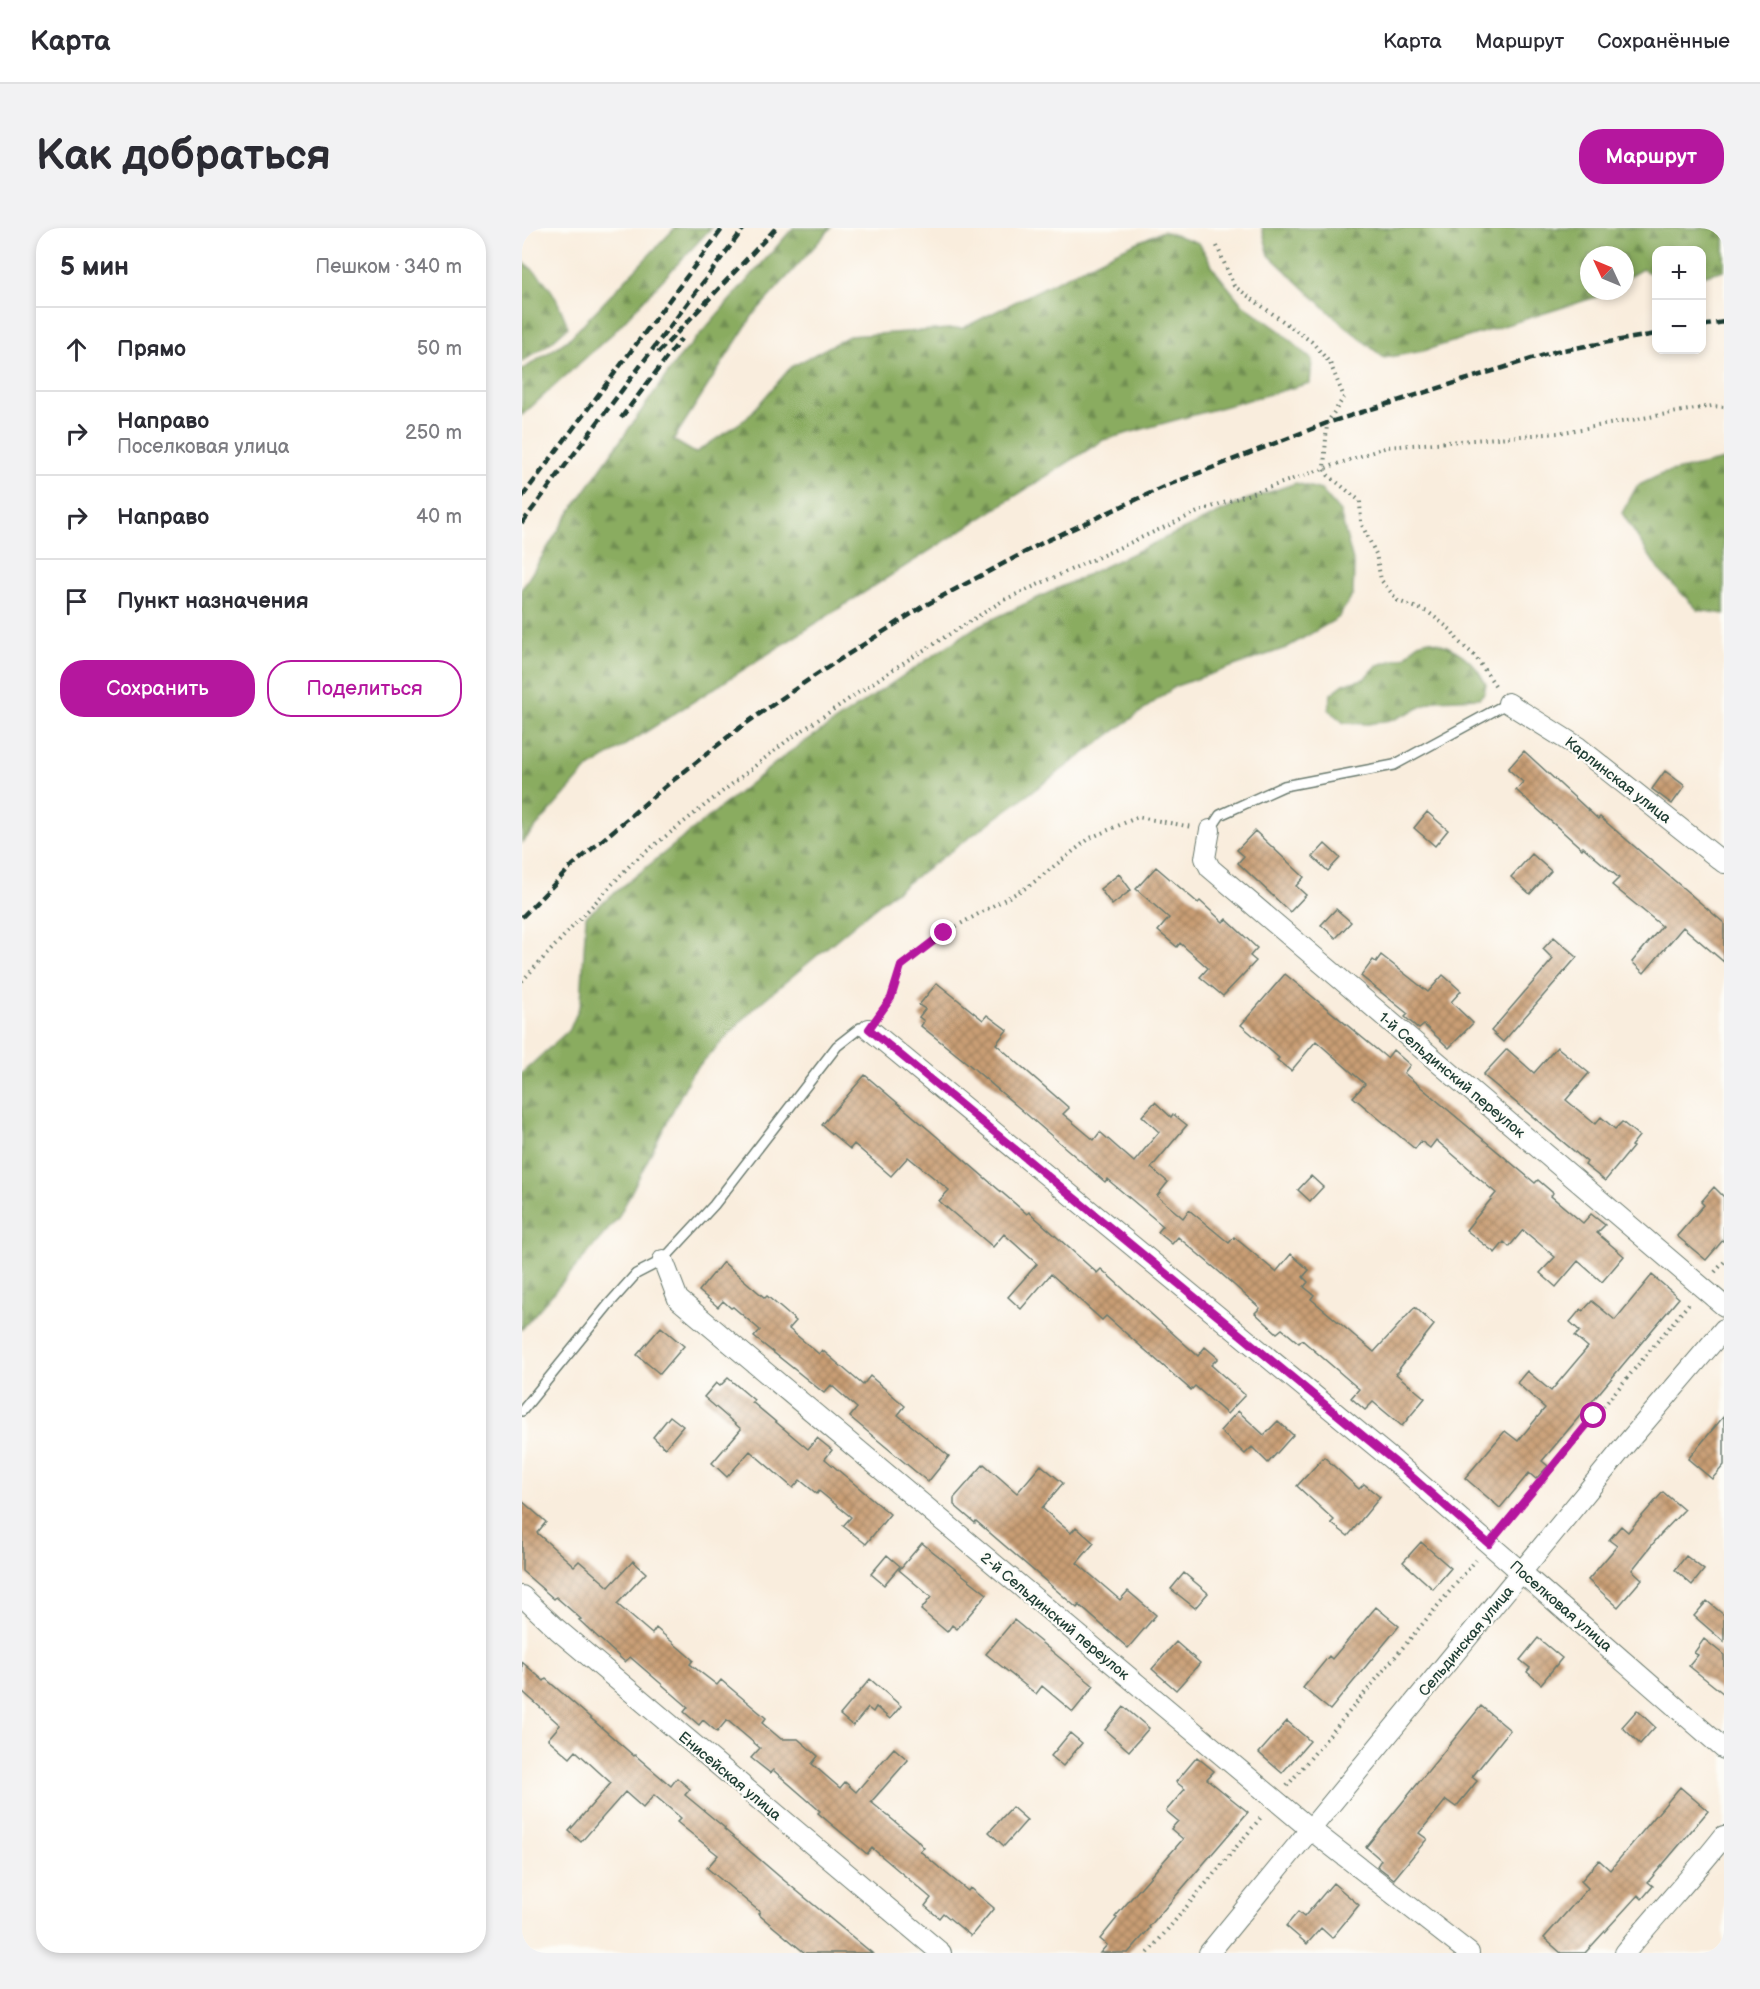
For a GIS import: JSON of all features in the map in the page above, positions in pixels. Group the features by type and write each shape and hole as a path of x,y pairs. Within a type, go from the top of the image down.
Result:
{"street":[{"name":"Карлинская улица","path":"1508,703 1578,747 1724,863"},
{"name":"1-й Сельдинский переулок","path":"1210,830 1205,858 1210,868 1724,1306"},
{"name":"Поселковая улица","path":"869,1029 1386,1454 1724,1749"},
{"name":"2-й Сельдинский переулок","path":"663,1260 678,1299 1310,1829 1469,1953"},
{"name":"Сельдинская улица","path":"1209,1953 1627,1443 1724,1329"},
{"name":"Енисейская улица","path":"522,1596 558,1630 941,1953"},
{"path":"1625,1953 1724,1836"}],"lane":[{"path":"1210,830 1220,814 1284,786 1394,765 1508,703"},
{"path":"522,1411 636,1274 663,1260 714,1204 837,1046 860,1028 869,1029"}],"path":[{"path":"1217,246 1234,286 1312,342 1330,363 1344,397 1327,423 1324,468 1328,475 1360,501 1361,523 1376,554 1381,580 1398,601 1428,612 1451,630 1459,642 1475,656 1508,703"},
{"path":"522,981 633,862 788,740 892,670 1004,600 1200,511 1387,447 1557,434 1712,406 1724,407"},
{"path":"869,1029 891,998 901,966 944,933 1029,886 1090,838 1138,817 1210,830"},
{"path":"1148,1953 1724,1262"}],"green space":[{"path":"675,228 711,228 613,333 522,415 522,370 568,340"},
{"path":"793,228 831,228 753,315 673,440 695,453 747,418 791,367 849,336 963,328 1115,252 1163,231 1199,243 1216,272 1241,303 1280,331 1312,360 1310,383 1103,440 586,770 522,843 522,589 566,518 675,363"},
{"path":"1262,228 1724,228 1724,270 1706,275 1706,246 1652,246 1652,274 1642,269 1634,274 1634,246 1580,246 1580,300 1586,300 1423,351 1384,358 1340,322 1269,255"},
{"path":"522,261 551,290 568,327 550,343 522,362"},
{"path":"1724,460 1724,614 1698,610 1658,569 1622,513 1637,486 1662,474"},
{"path":"1296,483 1321,490 1340,512 1354,565 1353,594 1338,618 1286,648 1176,686 884,900 754,1008 692,1073 618,1218 522,1329 522,1073 570,1029 581,1003 586,916 788,753 976,627 1246,500"},
{"path":"1429,640 1448,646 1470,661 1486,684 1484,693 1479,698 1436,700 1395,719 1368,724 1344,723 1329,710 1331,694 1344,684 1364,679 1378,665 1405,657 1418,643"}],"building":[{"path":"1524,751 1598,819 1600,817 1724,923 1724,962 1683,927 1644,973 1632,962 1662,926 1612,885 1619,878 1583,847 1582,849 1516,790 1523,782 1508,769"},
{"path":"1665,771 1685,786 1672,804 1652,789"},
{"path":"1427,812 1448,830 1435,846 1414,828"},
{"path":"1255,831 1304,877 1296,886 1306,895 1290,912 1238,863 1244,856 1237,850"},
{"path":"1325,844 1340,858 1328,871 1313,857"},
{"path":"1532,854 1551,871 1530,894 1511,877"},
{"path":"1156,867 1223,922 1226,919 1257,948 1250,956 1256,961 1223,996 1200,977 1208,968 1180,943 1177,947 1158,931 1169,918 1136,889"},
{"path":"1119,874 1131,890 1112,905 1100,889"},
{"path":"1336,909 1351,922 1336,938 1321,925"},
{"path":"1554,937 1577,957 1503,1042 1491,1031 1553,959 1543,949"},
{"path":"1381,955 1428,992 1443,975 1461,991 1451,1002 1473,1023 1449,1048 1424,1025 1419,1029 1405,1017 1408,1014 1361,976 1373,960 1376,962"},
{"path":"1285,974 1387,1058 1393,1050 1410,1065 1404,1073 1535,1183 1538,1180 1553,1193 1551,1196 1583,1223 1591,1214 1605,1225 1597,1233 1624,1256 1602,1282 1578,1261 1556,1287 1540,1273 1555,1257 1523,1230 1509,1247 1504,1242 1495,1253 1466,1230 1496,1193 1436,1140 1430,1148 1421,1141 1415,1149 1353,1097 1365,1084 1316,1041 1291,1071 1277,1060 1279,1058 1241,1025"},
{"path":"937,983 983,1020 987,1015 1007,1030 996,1044 1069,1108 1063,1114 1094,1140 1100,1132 1134,1162 1159,1132 1142,1116 1155,1102 1171,1117 1173,1114 1187,1125 1151,1168 1168,1182 1157,1196 1183,1218 1189,1210 1229,1243 1234,1237 1276,1272 1291,1254 1309,1270 1303,1277 1308,1282 1304,1287 1314,1295 1311,1299 1374,1352 1415,1307 1434,1325 1396,1374 1425,1398 1402,1426 1373,1402 1365,1410 1351,1398 1359,1389 1302,1340 1299,1343 1282,1329 1277,1333 1255,1313 1260,1308 1217,1270 1178,1237 1172,1244 1158,1232 1163,1226 1107,1179 1105,1182 921,1026 924,1021 919,1017 925,1009 919,1005"},
{"path":"1557,1047 1589,1073 1566,1100 1595,1124 1601,1117 1615,1129 1622,1122 1639,1136 1631,1146 1633,1147 1605,1181 1585,1165 1587,1162 1483,1075 1507,1049 1534,1073"},
{"path":"865,1075 1027,1214 1029,1212 1097,1273 1101,1269 1198,1356 1205,1347 1218,1358 1211,1365 1245,1395 1227,1414 1195,1386 1191,1390 1106,1316 1102,1320 1051,1274 1021,1309 1008,1297 1037,1264 1004,1234 993,1247 939,1201 949,1190 908,1157 891,1176 854,1144 850,1149 822,1125"},
{"path":"1311,1176 1323,1187 1310,1201 1298,1190"},
{"path":"1714,1187 1724,1197 1724,1239 1706,1260 1677,1236 1704,1205 1701,1202"},
{"path":"723,1262 796,1321 789,1329 819,1354 822,1350 863,1385 870,1376 905,1406 898,1415 949,1456 928,1482 850,1417 857,1408 831,1385 824,1393 754,1337 760,1330 733,1307 731,1308 723,1301 718,1307 699,1291"},
{"path":"1652,1275 1679,1298 1542,1461 1548,1466 1536,1479 1529,1473 1500,1508 1465,1478 1505,1431 1518,1441 1545,1408 1517,1383 1527,1371 1551,1391 1588,1347 1575,1336 1580,1331 1570,1322 1581,1309 1583,1311 1592,1301 1615,1320"},
{"path":"661,1327 684,1346 660,1374 637,1355"},
{"path":"728,1378 754,1400 752,1402 808,1449 817,1438 832,1450 825,1459 890,1514 866,1544 843,1526 851,1517 819,1491 817,1494 800,1480 793,1488 750,1451 727,1477 712,1463 741,1429 704,1397 716,1383 720,1386"},
{"path":"1238,1411 1264,1435 1278,1421 1293,1435 1268,1463 1252,1447 1245,1454 1220,1431"},
{"path":"670,1416 683,1426 665,1448 653,1437"},
{"path":"1724,1416 1724,1465 1712,1479 1688,1459"},
{"path":"1324,1457 1359,1489 1364,1484 1380,1497 1348,1536 1331,1523 1334,1520 1297,1486"},
{"path":"984,1464 1017,1493 1041,1465 1063,1483 1042,1508 1071,1533 1076,1527 1094,1543 1077,1563 1120,1600 1128,1591 1156,1615 1128,1648 1079,1605 1077,1608 976,1521 975,1523 954,1505 954,1498"},
{"path":"1663,1492 1684,1510 1632,1570 1642,1579 1618,1607 1588,1580 1617,1546 1609,1540 1621,1526 1628,1532"},
{"path":"522,1501 546,1522 537,1533 574,1566 579,1561 609,1587 633,1561 646,1573 617,1604 652,1634 656,1628 693,1660 690,1664 717,1685 721,1680 766,1718 762,1723 781,1739 798,1739 818,1756 812,1764 840,1788 845,1782 856,1792 894,1748 908,1760 871,1802 916,1839 924,1848 920,1851 942,1870 968,1891 970,1888 994,1908 971,1936 943,1913 939,1918 925,1906 931,1898 872,1848 867,1854 818,1813 820,1811 773,1770 770,1773 751,1758 760,1748 727,1720 717,1732 703,1720 699,1725 684,1712 688,1707 630,1657 625,1662 579,1620 581,1619 522,1571"},
{"path":"1421,1542 1451,1568 1433,1589 1403,1562"},
{"path":"922,1543 987,1594 957,1629 952,1625 947,1632 921,1610 931,1597 899,1570"},
{"path":"887,1555 900,1566 884,1585 871,1574"},
{"path":"1686,1556 1704,1570 1692,1585 1675,1570"},
{"path":"1184,1573 1208,1593 1195,1608 1171,1589"},
{"path":"1707,1601 1724,1615 1724,1642 1694,1616"},
{"path":"1376,1607 1399,1626 1330,1710 1303,1688 1329,1656 1332,1659"},
{"path":"1014,1620 1094,1686 1073,1712 1042,1686 1036,1694 986,1654"},
{"path":"1538,1638 1562,1658 1541,1684 1527,1672 1530,1668 1520,1660"},
{"path":"1704,1639 1724,1655 1724,1694 1689,1666 1698,1655 1694,1653"},
{"path":"1176,1642 1200,1663 1176,1690 1152,1669"},
{"path":"522,1662 544,1681 546,1679 671,1786 677,1778 690,1789 685,1795 872,1953 805,1953 707,1868 718,1855 677,1822 681,1818 654,1795 643,1808 625,1792 581,1842 569,1831 611,1783 576,1751 570,1758 548,1739 560,1725 522,1691"},
{"path":"870,1679 901,1706 890,1719 876,1707 873,1712 868,1708 853,1726 840,1715"},
{"path":"1481,1706 1510,1730 1472,1777 1477,1781 1456,1807 1446,1800 1419,1833 1427,1839 1394,1879 1377,1866 1381,1860 1366,1847"},
{"path":"1124,1707 1149,1728 1129,1751 1105,1730"},
{"path":"1637,1710 1655,1727 1640,1744 1622,1727"},
{"path":"1287,1721 1310,1741 1282,1773 1259,1753"},
{"path":"1070,1733 1082,1743 1063,1766 1051,1756"},
{"path":"1197,1757 1214,1771 1207,1779 1248,1812 1128,1953 1100,1953 1107,1945 1100,1939 1117,1918 1115,1917 1183,1839 1171,1829 1178,1821 1166,1811 1185,1789 1176,1782"},
{"path":"1680,1787 1708,1811 1648,1882 1653,1886 1642,1899 1638,1895 1585,1953 1561,1953 1544,1938 1588,1888 1581,1881 1599,1860 1610,1870"},
{"path":"1012,1807 1027,1820 1004,1846 989,1832"},
{"path":"1333,1883 1359,1905 1332,1938 1321,1928 1307,1944 1286,1926 1298,1912 1304,1917"}],"railway":[{"path":"522,497 723,228"},
{"path":"522,523 744,228"},
{"path":"658,353 776,228"},
{"path":"1706,325 1724,322"},
{"path":"522,917 573,865 661,790 738,729 811,678 922,607 1044,542 1168,485 1327,423 1557,351 1652,335"},
{"path":"621,418 681,339"}],"route":[{"path":"944,933 901,966 891,998 869,1029 1395,1462 1489,1544 1594,1416"}]}
